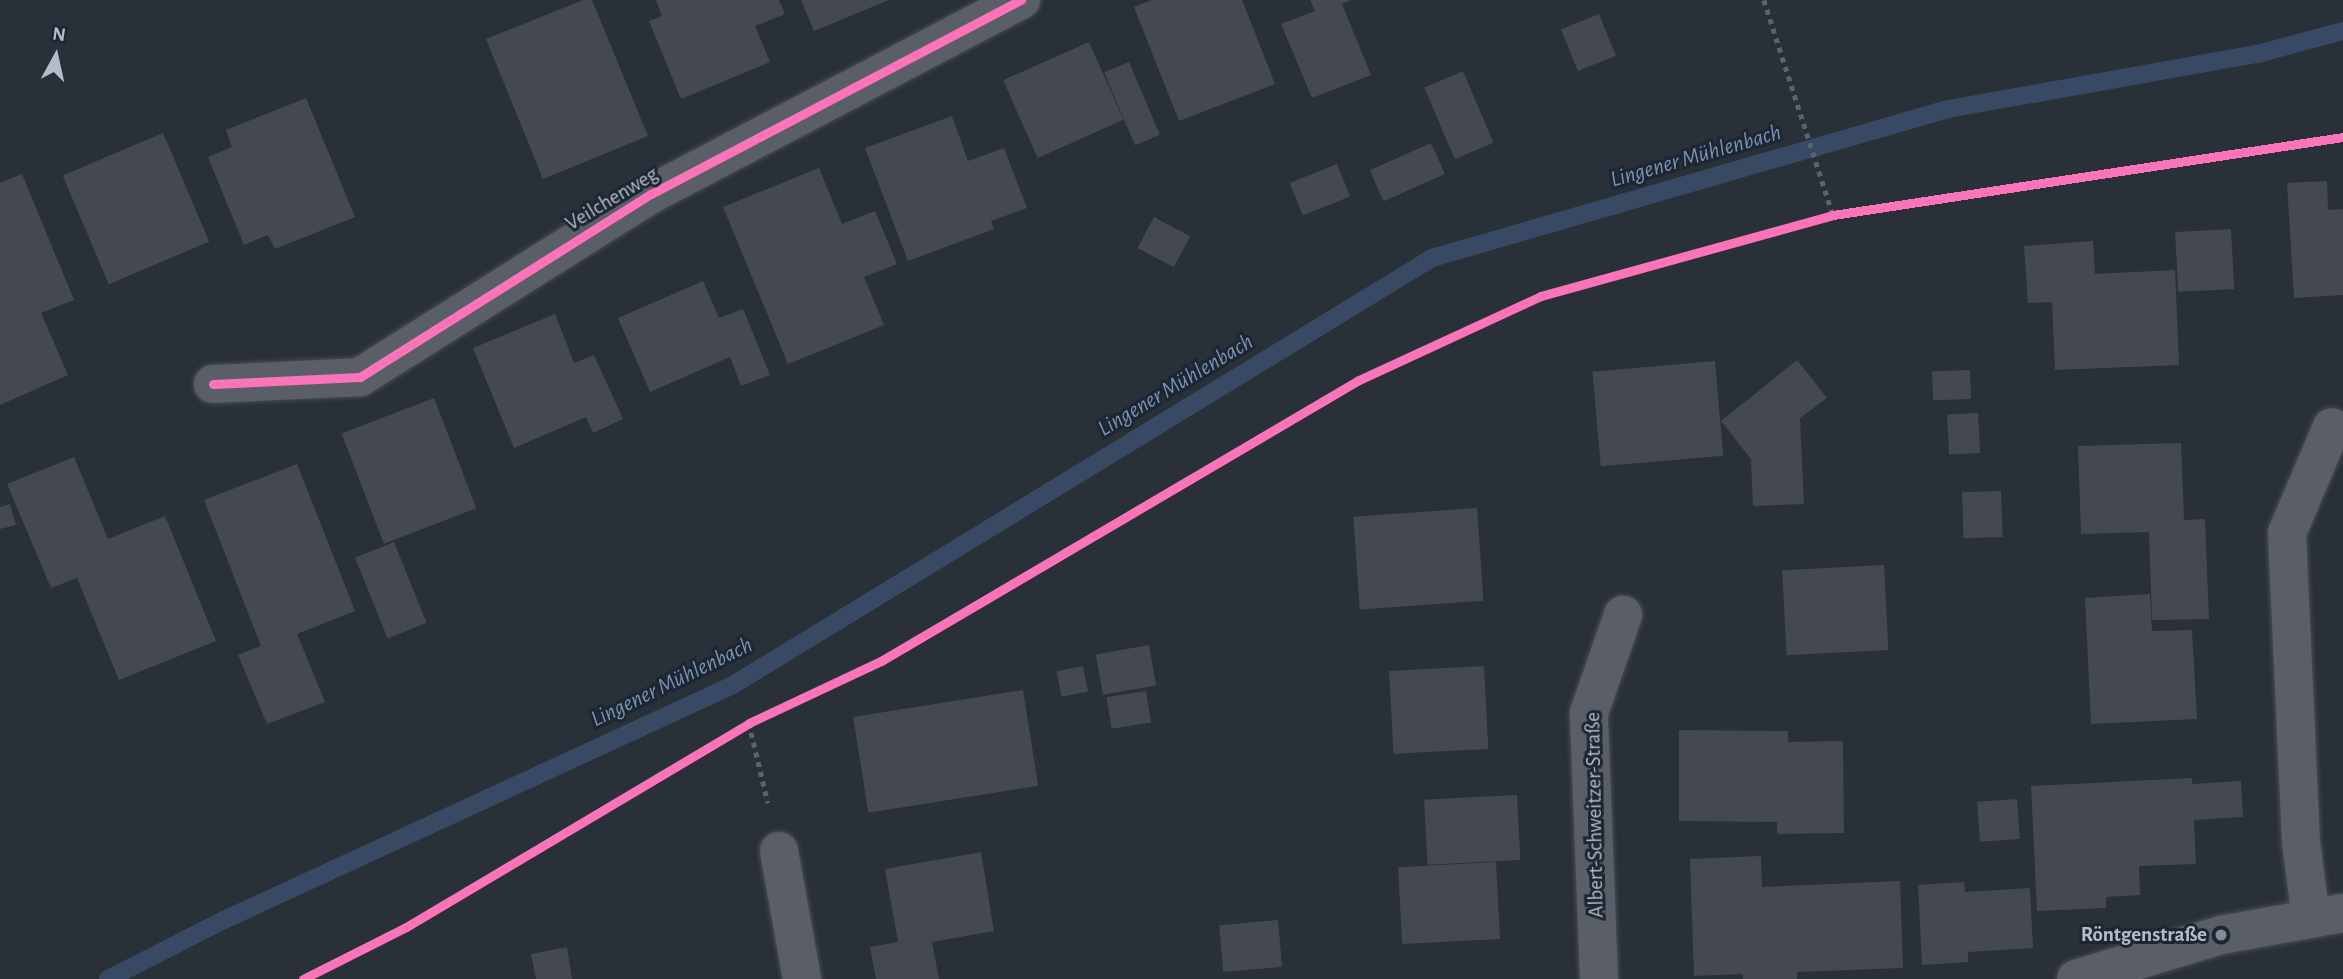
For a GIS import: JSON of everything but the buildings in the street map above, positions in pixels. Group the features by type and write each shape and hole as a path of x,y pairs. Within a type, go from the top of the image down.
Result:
{"street":[{"name":"Veilchenweg","path":"213,384 360,377 651,194 1021,0"},
{"path":"2076,979 2221,935 2327,916 2300,829 2287,533 2332,427"},
{"name":"Albert-Schweitzer-Straße","path":"1599,979 1589,713 1623,615"},
{"path":"779,850 802,979"}],"path":[{"path":"1765,0 1805,118 1833,215"},
{"path":"303,979 407,927 749,723 881,661 1359,380 1541,296 1833,215 2343,137"},
{"path":"749,723 779,850"}],"waterway":[{"name":"Lingener Mühlenbach","path":"108,979 224,920 733,685 1432,258 1948,109 2261,53 2343,31"}],"cycle path":[{"path":"213,384 360,377 651,194 1021,0"},
{"path":"303,979 406,927 749,723 881,661 1359,380 1541,296 1833,215 2343,137"}],"place":[{"name":"Röntgenstraße","path":"2221,935"}]}
